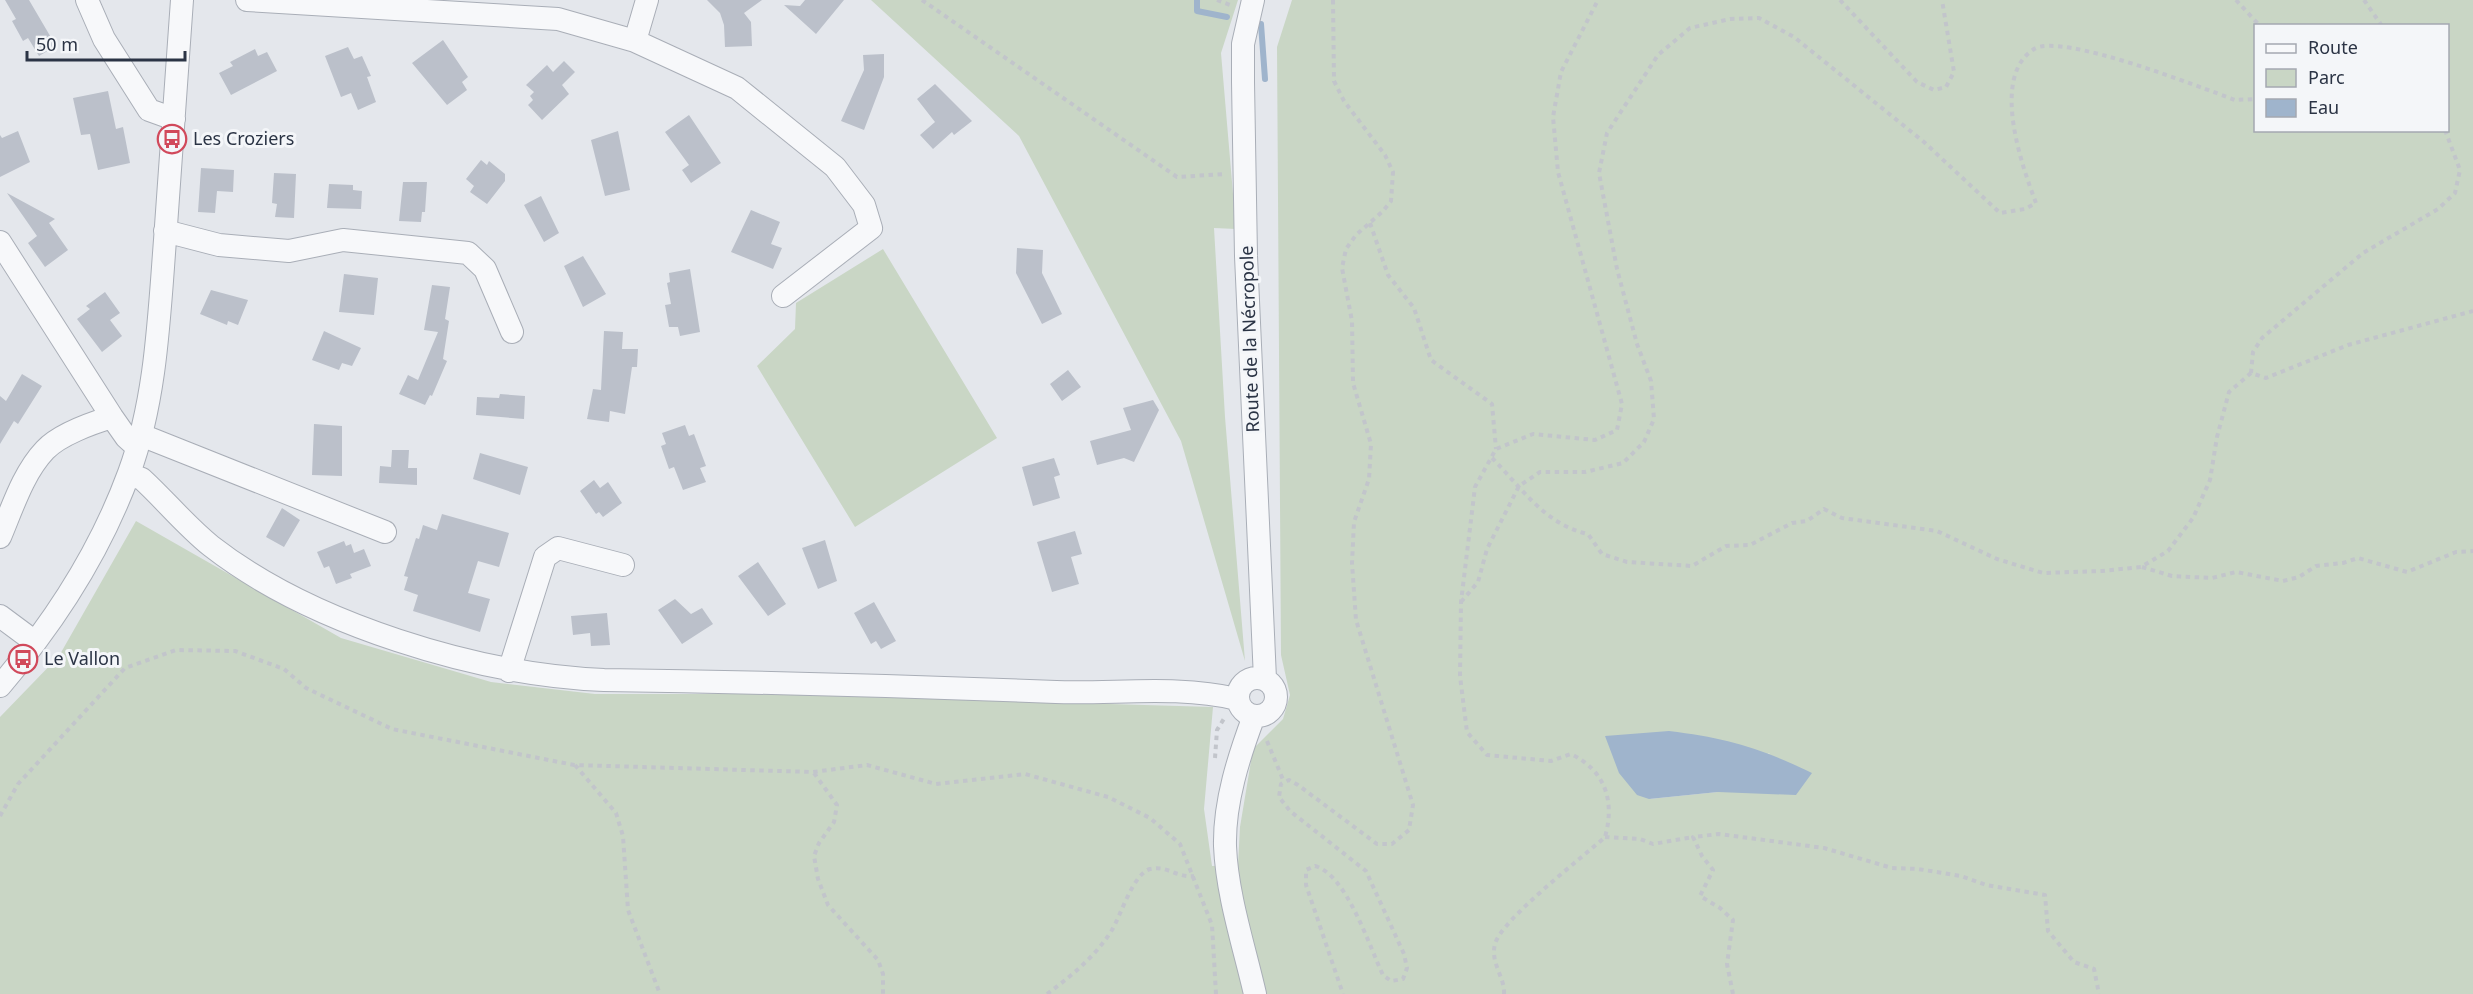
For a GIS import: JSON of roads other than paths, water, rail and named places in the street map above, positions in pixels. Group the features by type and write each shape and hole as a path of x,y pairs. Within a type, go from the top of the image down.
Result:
{"street":[{"path":"87,0 104,39 149,110 174,119"},
{"path":"0,686 72,590 100,540 129,474 139,441 158,338 182,0"},
{"path":"247,0 558,19 635,40 737,88 834,167 864,205 871,228 783,296"},
{"path":"635,40 647,0"},
{"name":"Route de la Nécropole","path":"1253,0 1243,45 1246,256 1265,679"},
{"path":"165,231 219,246 289,251 343,240 468,253 485,269 512,332"},
{"path":"0,242 126,437 385,532"},
{"path":"0,537 26,479 45,449 87,425 112,417"},
{"path":"129,474 142,478 211,546 267,582 330,615 429,650 509,671 562,678 604,680 890,685 1110,694 1180,690 1238,699"},
{"path":"509,671 545,557 558,548 623,565"},
{"path":"0,616 35,642"},
{"path":"1252,722 1243,711 1238,699 1240,686 1252,678 1265,679 1275,689 1276,702 1268,714 1252,722 1240,754 1228,813 1226,846 1232,896 1256,994"}],"water":[{"path":"1669,731 1743,745 1812,773 1796,795 1718,792 1649,799 1637,795 1619,773 1605,736"}],"waterway":[{"path":"1197,0 1197,11 1227,17"},
{"path":"1261,24 1265,79"}],"place":[{"name":"Les Croziers","path":"172,139"},
{"name":"Le Vallon","path":"23,659"}]}
